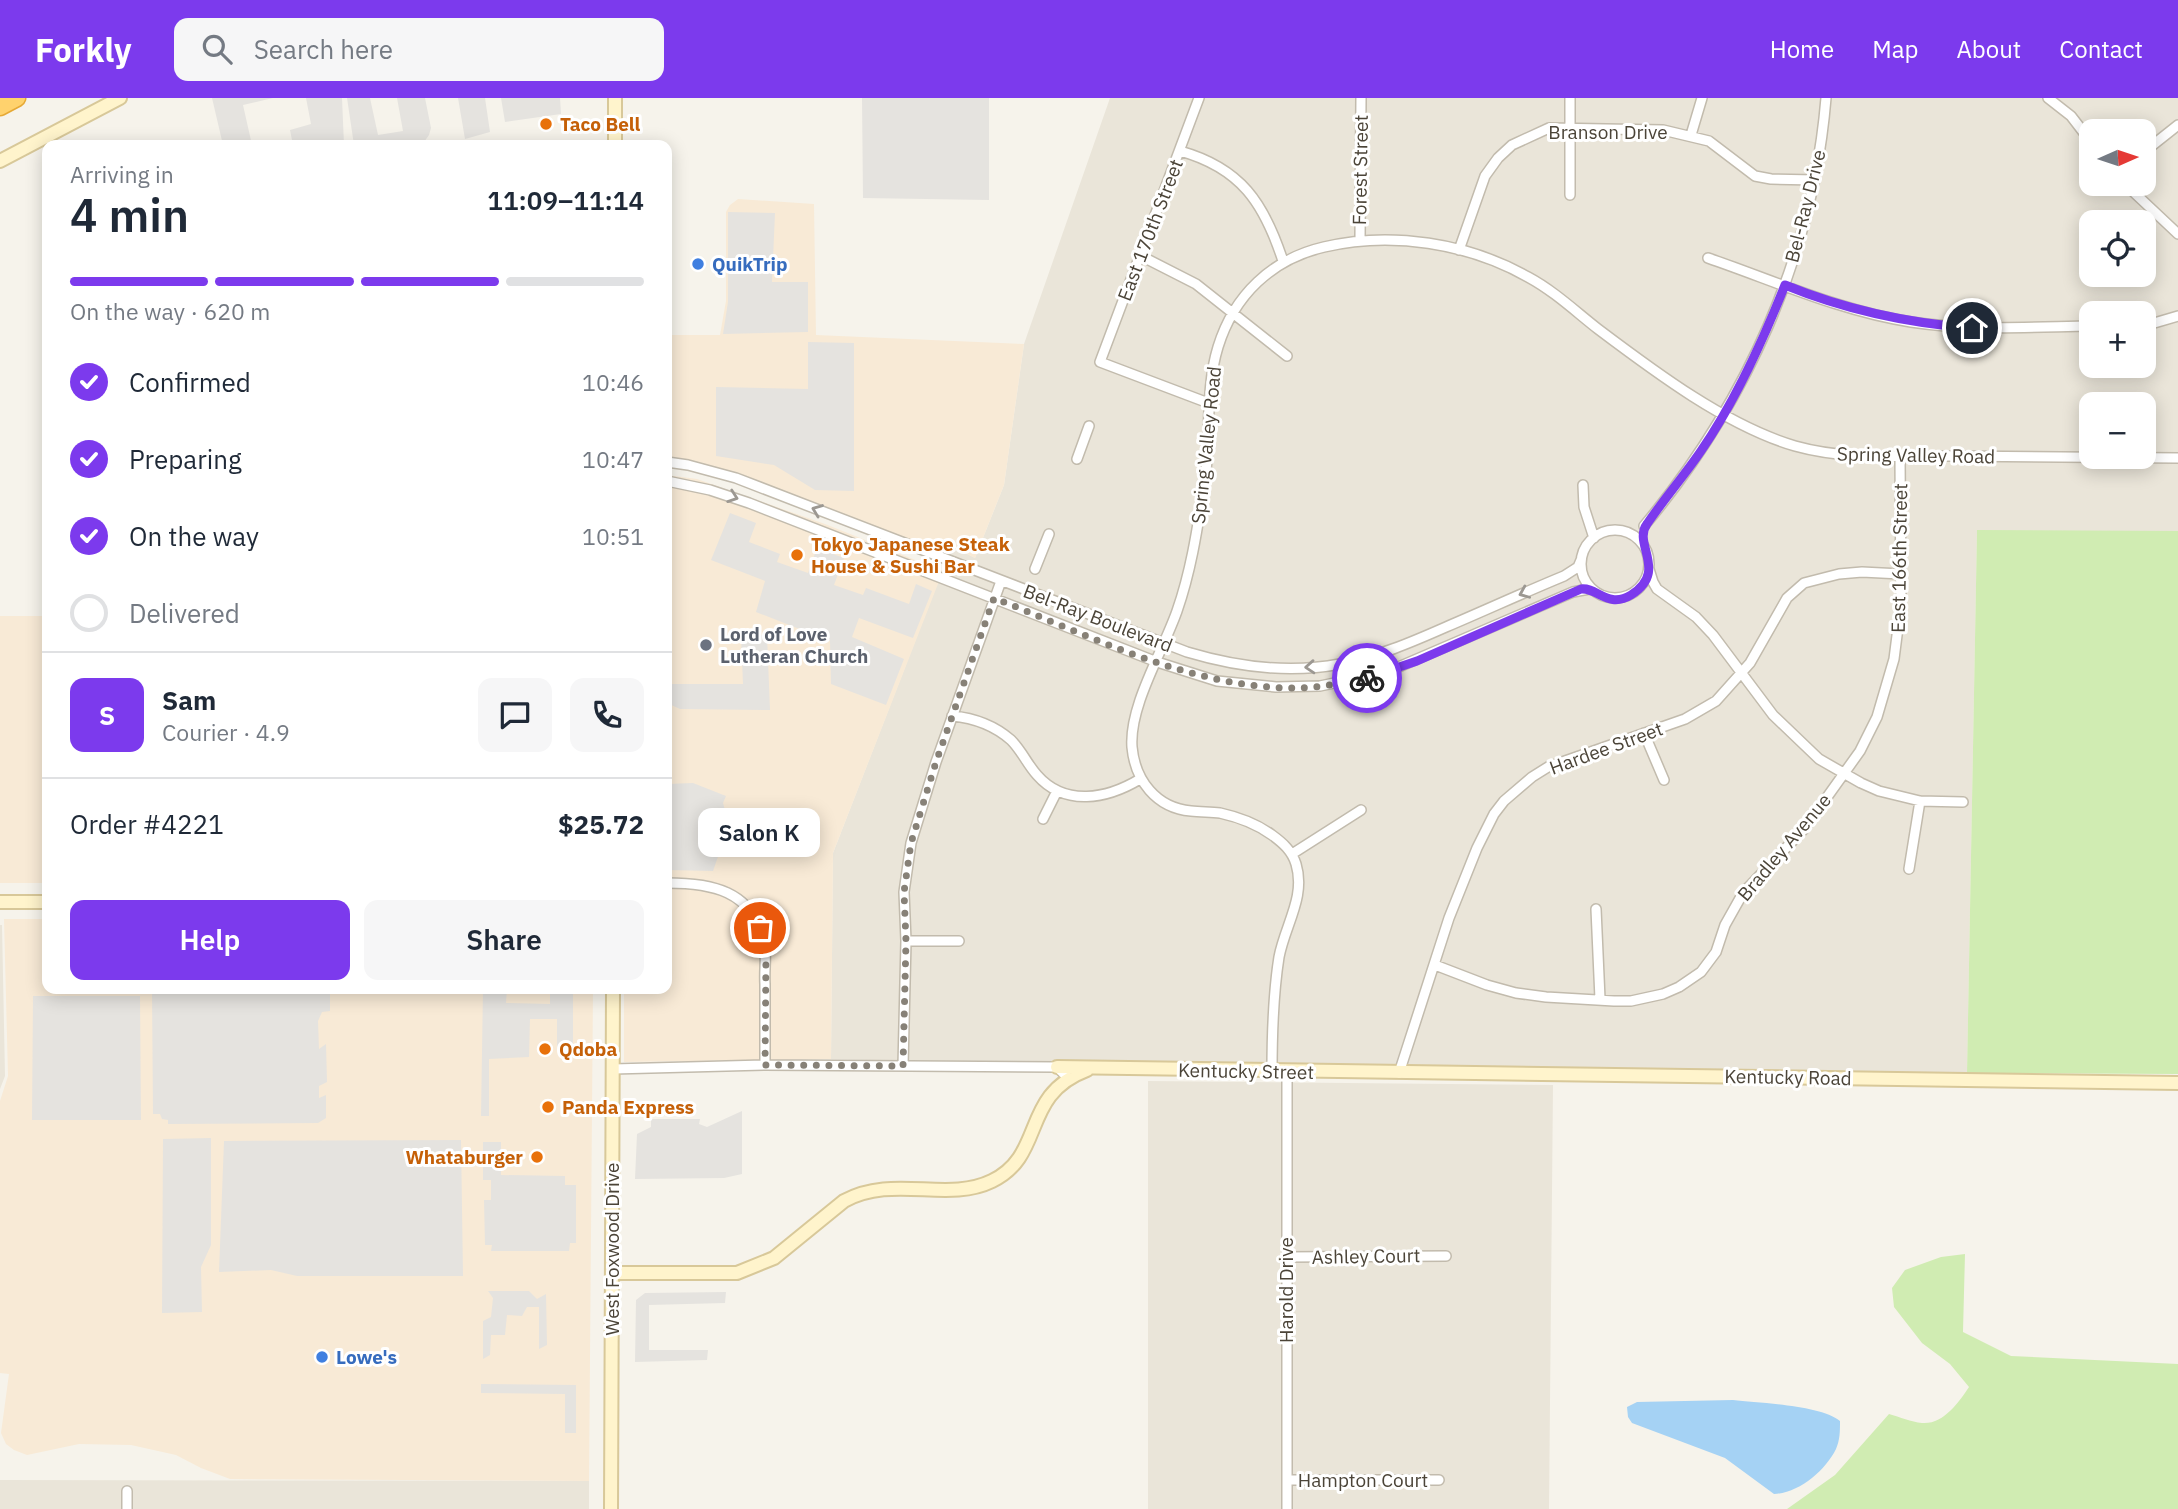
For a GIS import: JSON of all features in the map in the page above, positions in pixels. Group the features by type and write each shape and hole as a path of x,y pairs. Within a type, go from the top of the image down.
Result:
{"highway":[{"path":"0,107 17,98"}],"street":[{"path":"0,161 120,98"},
{"path":"615,98 615,140"},
{"name":"East 170th Street","path":"1199,98 1100,362 1210,404"},
{"name":"Forest Street","path":"1360,241 1361,98"},
{"path":"1570,98 1570,195"},
{"path":"1691,135 1702,98"},
{"name":"Bel-Ray Drive","path":"1644,526 1678,485 1725,415 1751,365 1785,285 1803,229 1815,180 1826,98"},
{"path":"2048,98 2071,116 2079,126"},
{"path":"2156,142 2178,125"},
{"name":"Branson Drive","path":"1459,250 1485,176 1498,158 1512,145 1549,128 1663,130 1691,135 1709,141 1755,176 1815,180"},
{"path":"1181,151 1214,163 1242,182 1276,237 1283,261"},
{"path":"2138,196 2178,234"},
{"name":"Spring Valley Road","path":"1140,779 1132,749 1133,727 1139,705 1178,607 1197,534 1206,473 1213,367 1219,346 1233,312 1251,286 1283,261 1308,251 1360,241 1405,240 1459,250 1509,267 1531,278 1639,359 1725,415 1769,437 1812,450 1851,456 2178,458"},
{"path":"1141,256 1196,284 1287,356"},
{"path":"1708,258 1850,309 1910,322 1972,328 2079,326"},
{"path":"2156,322 2178,316"},
{"path":"1077,458 1089,426"},
{"name":"East 166th Street","path":"1843,773 1870,733 1888,683 1898,635 1901,574 1900,456"},
{"name":"Bel-Ray Boulevard","path":"672,463 715,472 1164,644 1215,660 1260,668 1311,668 1363,659 1416,640 1564,576 1578,567 1584,551 1594,538"},
{"path":"710,490 715,472"},
{"name":"Bel-Ray Boulevard","path":"672,482 710,490 1157,662 1217,681 1253,686 1320,686 1367,678 1417,661 1573,592 1589,589"},
{"path":"1583,485 1584,507 1594,538 1610,530 1624,531 1632,534 1644,545"},
{"path":"835,537 842,520"},
{"path":"1624,531 1644,526 1644,545 1657,589 1696,617 1713,635 1773,715 1800,743 1843,773 1880,791 1920,800 1963,802"},
{"path":"1035,569 1049,534"},
{"path":"1581,560 1582,575 1589,589 1606,598 1624,598 1648,589 1657,589"},
{"path":"1632,594 1643,583 1649,569"},
{"name":"Hardee Street","path":"1399,1073 1410,1032 1462,883 1494,814 1504,802 1532,777 1548,767 1685,719 1716,701 1741,674 1763,643 1787,598 1804,583 1839,574 1901,574"},
{"path":"903,1066 906,941 904,892 911,843 952,716 1001,581"},
{"path":"1363,659 1367,678"},
{"path":"952,716 974,719 999,731 1022,753 1037,775 1057,791 1081,798 1097,796 1140,779 1155,797 1165,804 1189,811 1239,818 1270,834 1292,853 1298,875 1298,899 1280,953 1273,1000 1272,1072"},
{"path":"1644,733 1664,780"},
{"name":"Bradley Avenue","path":"1435,965 1516,993 1570,999 1631,1001 1646,999 1679,987 1701,972 1716,952 1724,925 1744,893 1805,828 1843,773"},
{"path":"1043,820 1057,791"},
{"path":"1909,869 1920,800"},
{"path":"1292,853 1361,810"},
{"path":"672,883 699,883 724,891 745,906 760,928 766,954 765,1065"},
{"path":"0,902 42,902"},
{"path":"1596,909 1600,999"},
{"path":"906,941 959,941"},
{"name":"West Foxwood Drive","path":"611,1509 613,994"},
{"path":"613,1069 765,1065 1057,1067 1065,1081"},
{"path":"1042,1067 1065,1081"},
{"name":"Kentucky Street","path":"1057,1067 1399,1073"},
{"path":"612,1273 737,1273 774,1258 856,1194 883,1188 969,1188 993,1181 1018,1160 1026,1148 1044,1101 1065,1081 1093,1068"},
{"name":"Harold Drive","path":"1287,1072 1287,1509"},
{"name":"Kentucky Road","path":"1399,1073 2178,1083"},
{"name":"Ashley Court","path":"1286,1257 1446,1256"},
{"name":"Hampton Court","path":"1287,1480 1439,1480"},
{"path":"127,1491 127,1509"}],"shaded area":[{"path":"212,98 273,98 243,105 251,140 222,140"},
{"path":"306,98 342,98 344,140 292,140 290,130 311,124"},
{"path":"347,98 370,98 378,135 403,131 397,98 425,98 431,128 426,140 353,140"},
{"path":"458,98 485,98 490,132 465,139"},
{"path":"501,98 560,98 561,114 505,122"},
{"path":"862,98 989,98 989,200 863,198"},
{"path":"1110,98 2178,98 2178,531 1977,531 1967,1073 1030,1064 831,1059 833,853 952,546 975,558 1004,485 1024,344"},
{"path":"738,199 814,204 816,335 1024,344 1004,485 975,558 953,547 948,557 742,476 672,460 672,335 720,335 726,301 726,212"},
{"path":"728,212 775,213 772,282 808,282 808,332 723,334 728,302"},
{"path":"808,342 854,343 854,491 815,490 774,465 716,456 716,387 808,389"},
{"path":"672,476 697,479 825,524 943,571 833,853 831,1059 624,1062 624,994 672,994"},
{"path":"730,513 756,523 749,542 780,554 777,562 808,573 817,548 844,558 834,585 863,595 866,588 909,604 916,584 932,591 913,638 859,618 852,637 904,659 886,705 831,684 830,641 756,612 765,581 711,560"},
{"path":"0,616 42,616 42,883 0,883"},
{"path":"767,635 770,710 680,709 672,705 672,684 743,684 741,636"},
{"path":"693,783 726,796 723,803 729,825 713,871 672,870 672,784"},
{"path":"4,919 42,919 42,994 593,994 589,1481 230,1479 176,1455 131,1445 79,1444 27,1455 14,1450 6,1444 1,1433 9,1374 0,1373 0,1101 8,1076"},
{"path":"0,925 5,1076 0,1089"},
{"path":"152,994 330,994 330,1011 322,1012 318,1021 319,1049 326,1044 327,1082 319,1086 319,1098 326,1095 326,1118 318,1123 168,1124 168,1120 162,1119 160,1114 153,1114"},
{"path":"483,994 507,994 506,1003 550,1004 550,994 573,994 573,1051 557,1052 557,1019 530,1019 529,1057 489,1059 489,1116 481,1116"},
{"path":"33,996 140,996 141,1120 32,1120"},
{"path":"1148,1081 1553,1085 1549,1509 1148,1509"},
{"path":"742,1111 742,1174 724,1178 635,1179 637,1134 651,1127 651,1119 700,1119 699,1124 707,1127"},
{"path":"211,1138 211,1245 201,1267 202,1312 162,1313 163,1139"},
{"path":"461,1140 463,1276 297,1276 271,1270 219,1272 224,1141"},
{"path":"483,1142 501,1142 501,1175 565,1176 565,1185 576,1185 576,1243 570,1243 569,1251 491,1251 492,1245 485,1245 484,1200 491,1200 491,1180 483,1180"},
{"path":"488,1291 529,1291 537,1299 546,1294 547,1345 539,1349 539,1307 527,1307 522,1316 507,1315 505,1335 491,1335 490,1355 483,1359 483,1321 491,1317 493,1298"},
{"path":"726,1292 725,1303 649,1305 649,1350 708,1350 707,1360 635,1362 636,1300 645,1293"},
{"path":"481,1384 576,1385 576,1433 565,1433 565,1394 481,1393"},
{"path":"0,1480 589,1481 589,1509 0,1509"}],"green space":[{"path":"1977,530 2178,531 2178,1074 1967,1073"},
{"path":"1965,1254 1963,1332 2011,1356 2178,1364 2178,1509 1787,1509 1835,1475 1889,1414 1914,1422 1930,1423 1950,1411 1965,1393 1969,1387 1950,1364 1922,1343 1894,1307 1892,1288 1905,1270 1941,1257"}],"water":[{"path":"1733,1400 1789,1406 1831,1416 1840,1421 1836,1449 1818,1473 1802,1485 1774,1494 1725,1458 1632,1423 1628,1417 1627,1407 1637,1402"}],"way so far":[{"path":"760,928 766,954 765,1065 903,1066 906,867 920,808 994,598 1157,662 1217,681 1295,688 1367,678"}],"place":[{"name":"Taco Bell","path":"546,124"},
{"name":"QuikTrip","path":"698,264"},
{"name":"Tokyo Japanese Steak House & Sushi Bar","path":"797,555"},
{"name":"Lord of Love Lutheran Church","path":"706,645"},
{"name":"Salon K","path":"760,928"},
{"name":"Qdoba","path":"545,1049"},
{"name":"Panda Express","path":"548,1107"},
{"name":"Whataburger","path":"537,1157"},
{"name":"Lowe's","path":"322,1357"}],"route":[{"path":"1367,678 1417,661 1581,589 1589,589 1598,595 1615,599 1632,594 1643,583 1649,569 1644,545 1644,526 1678,485 1725,415 1751,365 1785,285 1816,298 1875,315 1910,322 1972,328"}]}
